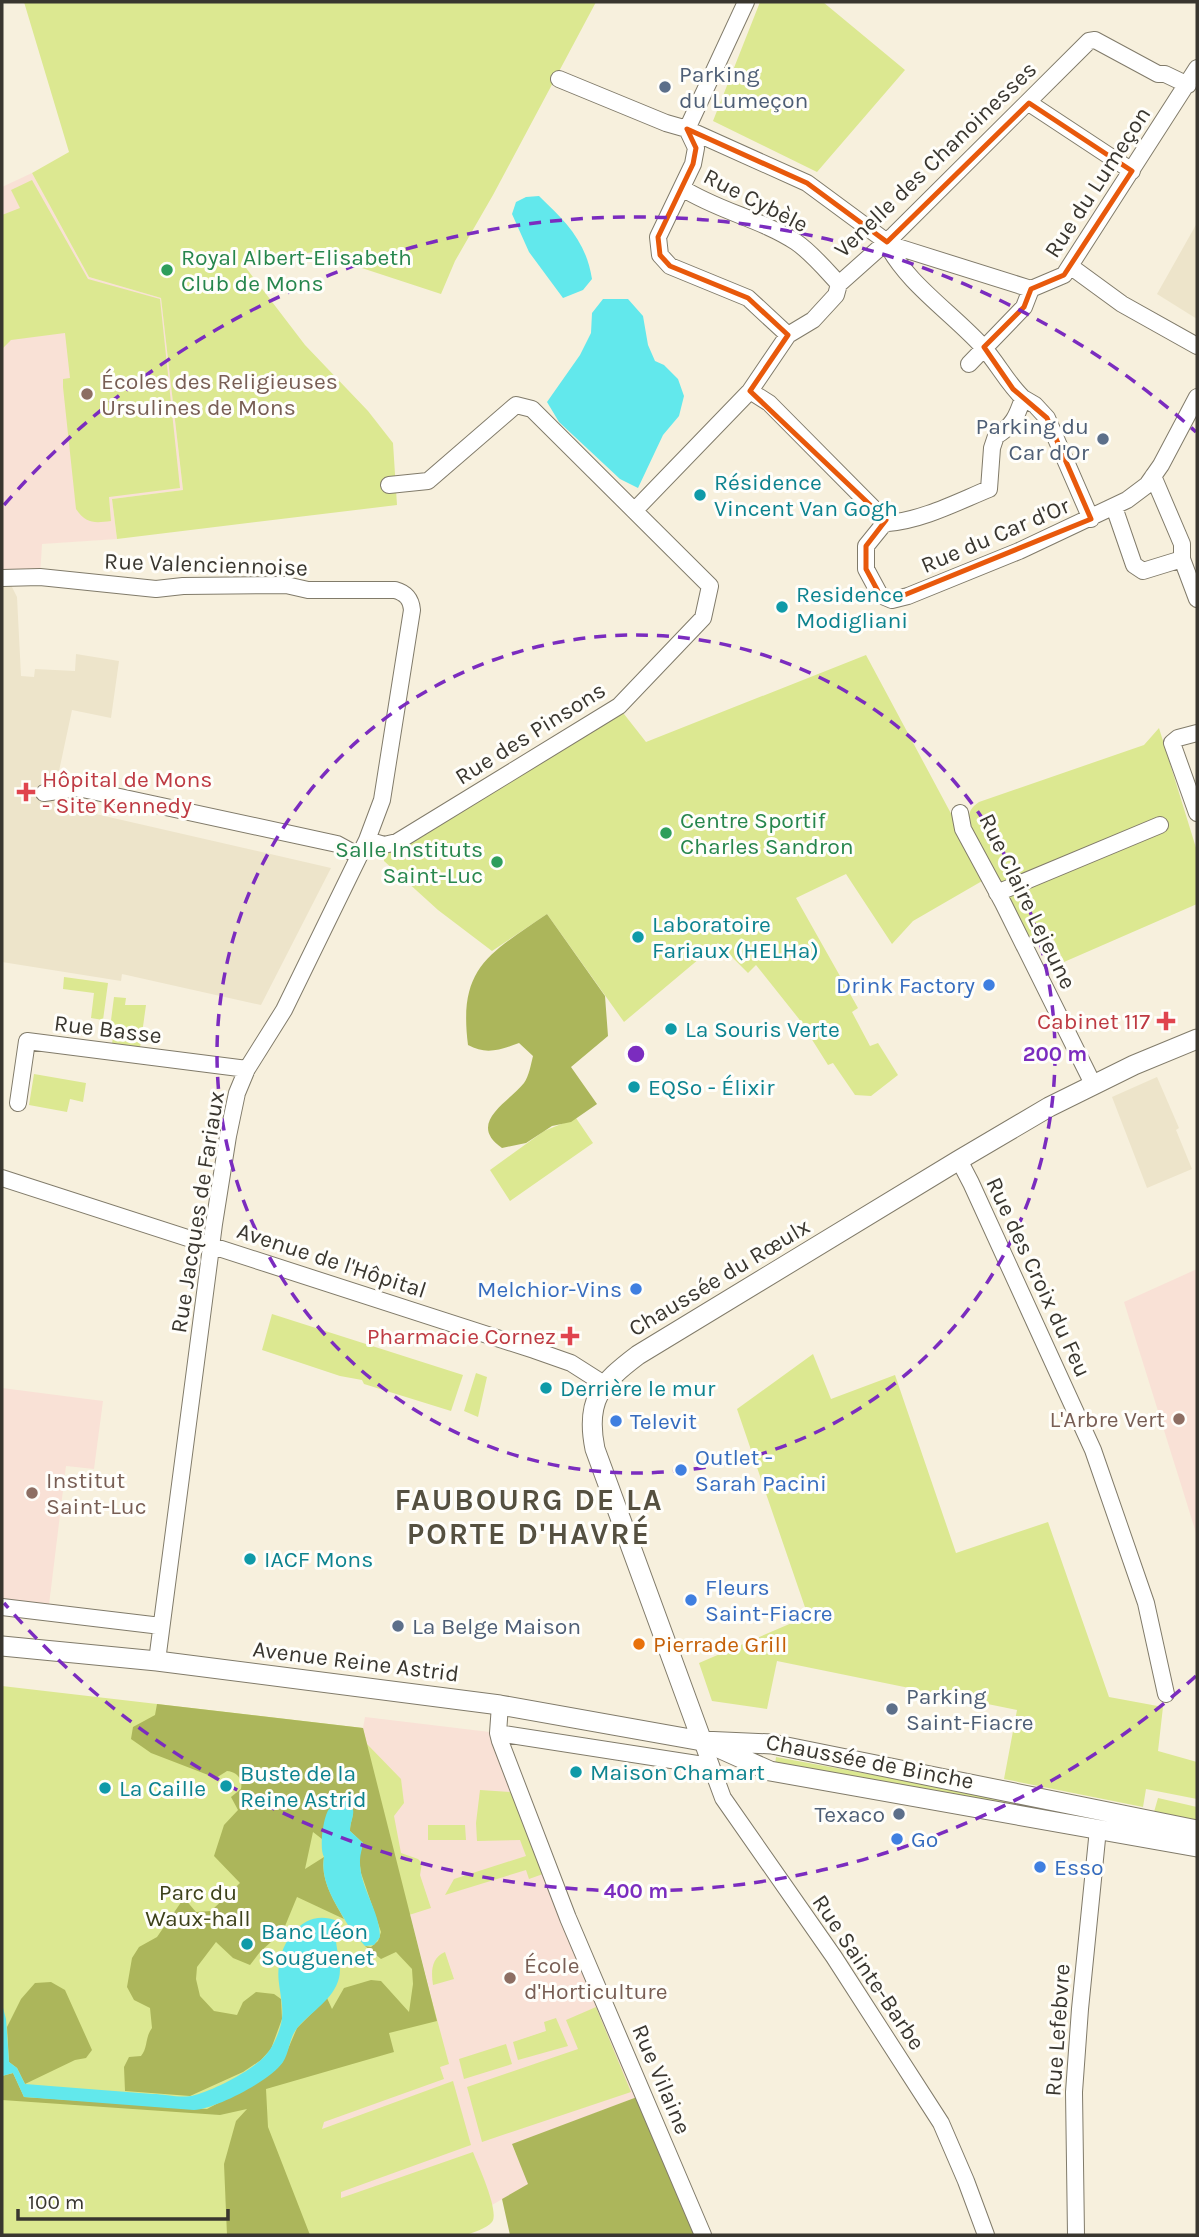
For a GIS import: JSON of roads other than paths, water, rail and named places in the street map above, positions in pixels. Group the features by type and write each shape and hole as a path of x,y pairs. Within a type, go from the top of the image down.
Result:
{"main road":[{"name":"Chaussée du Rœulx","path":"604,1384 638,1355 1049,1107 1093,1084 1197,1039"},
{"path":"604,1384 597,1394 591,1424 597,1457 702,1741"},
{"name":"Avenue Reine Astrid","path":"2,1646 157,1661 500,1705 702,1741"},
{"name":"Chaussée de Binche","path":"702,1741 770,1771 1197,1847"},
{"name":"Chaussée de Binche","path":"702,1741 772,1744 1197,1830"}],"street":[{"path":"746,2 687,129 695,148 693,164 658,236 660,255 670,266 748,298 788,335"},
{"name":"Venelle des Chanoinesses","path":"635,510 750,391 788,335 813,320 836,295 839,284 886,242 1089,41 1095,40 1158,74 1165,74 1188,85"},
{"name":"Rue du Lumeçon","path":"1031,289 1064,275 1197,68"},
{"path":"559,79 687,129 807,183 886,242 1031,289 1024,307 969,364"},
{"path":"1029,103 1132,171"},
{"name":"Rue Cybèle","path":"682,188 798,243 839,284"},
{"path":"886,242 907,273 984,347 1013,389 1035,405 1047,418 1091,519"},
{"path":"1070,266 1122,304 1197,346"},
{"path":"750,391 769,403 888,523 926,514 989,489 992,448 996,436 1009,428 1016,418 1023,398"},
{"name":"Rue du Car d'Or","path":"888,523 883,525 866,546 865,555 866,569 880,595 892,600 908,597 1091,519 1127,500 1147,485 1197,397"},
{"path":"389,485 428,481 516,405 532,409 635,510"},
{"path":"1153,476 1182,544 1182,559 1197,599"},
{"path":"1114,507 1134,565 1143,571 1182,559"},
{"name":"Rue des Pinsons","path":"367,840 384,845 397,842 619,706 703,618 710,586 635,510"},
{"name":"Rue Valenciennoise","path":"2,578 40,577 156,589 183,586 286,585 308,590 395,590 407,596"},
{"name":"Rue Jacques de Fariaux","path":"157,1661 212,1245 237,1093 247,1069 284,1010 367,840 382,800 412,610 407,596"},
{"path":"1197,733 1178,738 1171,743 1197,813"},
{"path":"44,793 78,788 337,844 359,856"},
{"name":"Rue Claire Lejeune","path":"960,813 963,829 998,893 1093,1084"},
{"path":"998,893 1160,825"},
{"name":"Rue Basse","path":"18,1103 27,1041 247,1069"},
{"name":"Rue des Croix du Feu","path":"958,1160 1093,1450 1146,1603 1166,1694"},
{"name":"Avenue de l'Hôpital","path":"2,1178 534,1350 571,1363 604,1384"},
{"path":"2,1607 161,1626"},
{"name":"Rue Vilaine","path":"500,1705 498,1733 568,1918 703,2235"},
{"path":"498,1733 710,1766"},
{"name":"Rue Sainte-Barbe","path":"702,1741 723,1798 834,1957 941,2123 986,2235"},
{"name":"Rue Lefebvre","path":"1076,2235 1074,2092 1098,1829"}],"water":[{"path":"539,196 573,233 589,266 592,279 583,290 563,298 529,252 512,214 516,202 526,197"},
{"path":"603,299 628,299 643,316 648,345 655,361 664,365 678,379 684,396 679,416 663,435 638,488 620,479 559,422 547,402 580,355 591,333 592,313"},
{"path":"339,1801 349,1801 353,1809 350,1831 363,1843 361,1870 377,1917 380,1937 374,1945 365,1946 349,1928 342,1932 336,1941 340,1969 336,1986 327,1999 298,2027 283,2062 267,2077 215,2105 194,2110 24,2097 13,2073 2,2076 2,2004 6,2019 9,2062 17,2068 25,2084 190,2096 222,2084 259,2062 271,2048 280,2027 282,2011 279,1965 281,1954 291,1935 298,1927 316,1918 337,1921 339,1930 348,1925 334,1901 323,1866 323,1826 329,1809"}],"place":[{"name":"Parking du Lumeçon","path":"665,87"},
{"name":"Royal Albert-Elisabeth Club de Mons","path":"167,270"},
{"name":"Écoles des Religieuses Ursulines de Mons","path":"87,394"},
{"name":"Parking du Car d'Or","path":"1103,439"},
{"name":"Résidence Vincent Van Gogh","path":"700,495"},
{"name":"Residence Modigliani","path":"782,607"},
{"name":"Hôpital de Mons - Site Kennedy","path":"26,792"},
{"name":"Centre Sportif Charles Sandron","path":"666,833"},
{"name":"Salle Instituts Saint-Luc","path":"497,862"},
{"name":"Laboratoire Fariaux (HELHa)","path":"638,937"},
{"name":"Drink Factory","path":"989,985"},
{"name":"Cabinet 117","path":"1166,1021"},
{"name":"La Souris Verte","path":"671,1029"},
{"name":"EQSo - Élixir","path":"634,1087"},
{"name":"Melchior-Vins","path":"636,1289"},
{"name":"Pharmacie Cornez","path":"570,1336"},
{"name":"Derrière le mur","path":"546,1388"},
{"name":"L'Arbre Vert","path":"1179,1419"},
{"name":"Televit","path":"616,1421"},
{"name":"Outlet - Sarah Pacini","path":"681,1470"},
{"name":"Institut Saint-Luc","path":"32,1493"},
{"name":"IACF Mons","path":"250,1559"},
{"name":"Fleurs Saint-Fiacre","path":"691,1600"},
{"name":"La Belge Maison","path":"398,1626"},
{"name":"Pierrade Grill","path":"639,1644"},
{"name":"Parking Saint-Fiacre","path":"892,1709"},
{"name":"Maison Chamart","path":"576,1772"},
{"name":"Buste de la Reine Astrid","path":"226,1786"},
{"name":"La Caille","path":"105,1788"},
{"name":"Texaco","path":"899,1814"},
{"name":"Go","path":"897,1839"},
{"name":"Esso","path":"1040,1867"},
{"name":"Banc Léon Souguenet","path":"247,1944"},
{"name":"École d'Horticulture","path":"510,1978"}],"district":[{"name":"FAUBOURG DE LA PORTE D'HAVRÉ","path":"529,1517"}],"park label":[{"name":"Parc du Waux-hall","path":"198,1905"}]}
